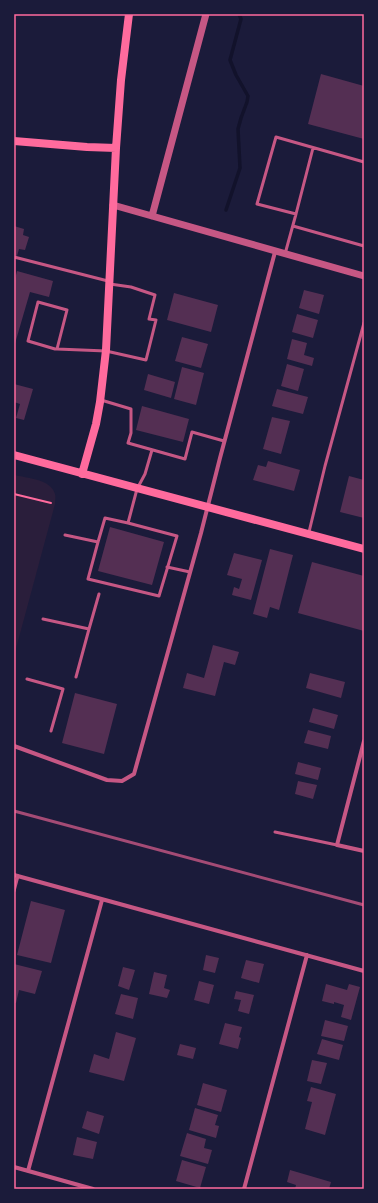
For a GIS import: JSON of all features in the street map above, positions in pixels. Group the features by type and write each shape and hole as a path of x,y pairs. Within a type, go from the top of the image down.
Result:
{"main road":[{"path":"82,474 101,400 106,351 116,148 121,80 129,14"},
{"path":"14,141 116,148"},
{"path":"14,455 364,549"}],"street":[{"path":"152,216 206,14"},
{"path":"113,205 285,255 364,276"},
{"path":"14,746 107,780 122,781 134,774 190,572 275,252"},
{"path":"364,741 337,845 364,851"},
{"path":"16,876 364,971"},
{"path":"28,1171 102,900"},
{"path":"244,1189 307,955"},
{"path":"14,1168 94,1189"}],"lane":[{"path":"296,214 257,204 276,137 364,162"},
{"path":"285,255 313,148"},
{"path":"293,226 364,246"},
{"path":"14,257 110,283 131,286 155,295 149,319 156,320 146,360 106,351 57,349 28,341 38,302 67,310 57,349"},
{"path":"308,534 364,323"},
{"path":"101,400 131,409 131,433 128,443 185,459 192,432 224,441"},
{"path":"128,523 137,489 145,474 152,450"},
{"path":"105,518 128,523 177,536 158,596 88,579 105,518"},
{"path":"65,535 98,542"},
{"path":"168,567 190,572"},
{"path":"76,677 99,594"},
{"path":"43,619 89,630"},
{"path":"27,679 63,689 51,731"},
{"path":"275,832 337,845"},
{"path":"14,891 16,876"}],"path":[{"path":"14,494 51,503"}],"shaded area":[{"path":"14,475 32,478 49,485 55,494 55,504 14,656"}],"building":[{"path":"321,74 364,86 364,139 308,124"},
{"path":"14,226 24,229 23,235 29,237 25,250 19,249 17,256 14,255"},
{"path":"17,271 53,281 49,297 30,292 14,347 14,283"},
{"path":"304,290 324,295 319,314 299,308"},
{"path":"174,293 218,305 211,332 167,320"},
{"path":"297,314 318,320 313,338 292,332"},
{"path":"182,337 208,344 201,368 175,361"},
{"path":"292,339 307,343 304,355 314,358 312,366 287,359"},
{"path":"287,364 304,369 298,391 281,386"},
{"path":"182,367 204,373 196,405 174,399"},
{"path":"148,374 175,382 171,398 144,390"},
{"path":"14,384 33,389 24,420 16,418 20,404 14,402"},
{"path":"277,389 308,397 303,414 272,406"},
{"path":"142,406 189,419 183,442 136,430"},
{"path":"272,417 290,421 281,454 263,449"},
{"path":"268,461 300,470 294,491 253,480 258,465 266,467"},
{"path":"349,476 364,480 364,518 340,512"},
{"path":"110,527 164,542 152,585 98,571"},
{"path":"270,549 293,555 279,610 270,607 267,618 253,614"},
{"path":"234,553 262,560 251,600 232,595 234,587 239,589 242,579 227,575"},
{"path":"312,562 364,576 364,631 298,613"},
{"path":"213,645 239,652 235,665 224,662 215,696 183,688 187,673 204,678"},
{"path":"310,673 345,682 341,698 306,688"},
{"path":"75,693 117,704 104,754 62,743"},
{"path":"313,708 338,715 334,729 309,722"},
{"path":"308,730 331,736 328,749 304,743"},
{"path":"298,762 321,768 318,780 295,774"},
{"path":"298,781 317,785 313,799 295,794"},
{"path":"31,901 65,910 51,963 17,955"},
{"path":"206,955 219,958 215,973 203,970"},
{"path":"246,960 264,964 259,983 241,978"},
{"path":"14,964 42,971 35,994 19,990 16,1003 14,1003"},
{"path":"123,967 135,970 129,990 118,986"},
{"path":"154,972 167,975 164,988 170,990 167,998 149,994"},
{"path":"199,981 214,985 209,1004 194,1000"},
{"path":"326,984 347,990 349,984 360,987 351,1020 341,1017 344,1005 322,1001"},
{"path":"236,991 254,995 249,1014 238,1011 241,1000 234,999"},
{"path":"121,994 138,998 133,1019 115,1014"},
{"path":"325,1020 348,1026 344,1041 321,1036"},
{"path":"225,1023 242,1027 238,1049 219,1044"},
{"path":"116,1032 136,1038 124,1081 89,1072 94,1054 109,1059"},
{"path":"322,1039 343,1045 339,1060 317,1054"},
{"path":"180,1044 196,1048 193,1059 177,1055"},
{"path":"312,1060 327,1063 321,1084 307,1081"},
{"path":"203,1083 227,1090 221,1112 197,1105"},
{"path":"311,1087 336,1094 325,1135 305,1129 312,1102 307,1101"},
{"path":"195,1108 218,1115 215,1125 219,1126 216,1138 189,1130"},
{"path":"87,1111 104,1116 99,1134 82,1128"},
{"path":"187,1133 206,1139 204,1148 212,1150 208,1164 180,1156"},
{"path":"77,1137 97,1142 93,1159 73,1155"},
{"path":"182,1160 206,1167 200,1188 176,1181"},
{"path":"290,1170 331,1182 329,1189 295,1189 296,1185 287,1182"}],"waterway":[{"path":"226,210 240,168 238,129 248,96 236,75 230,60 241,19 239,14"}],"railway":[{"path":"14,811 364,905"}]}
